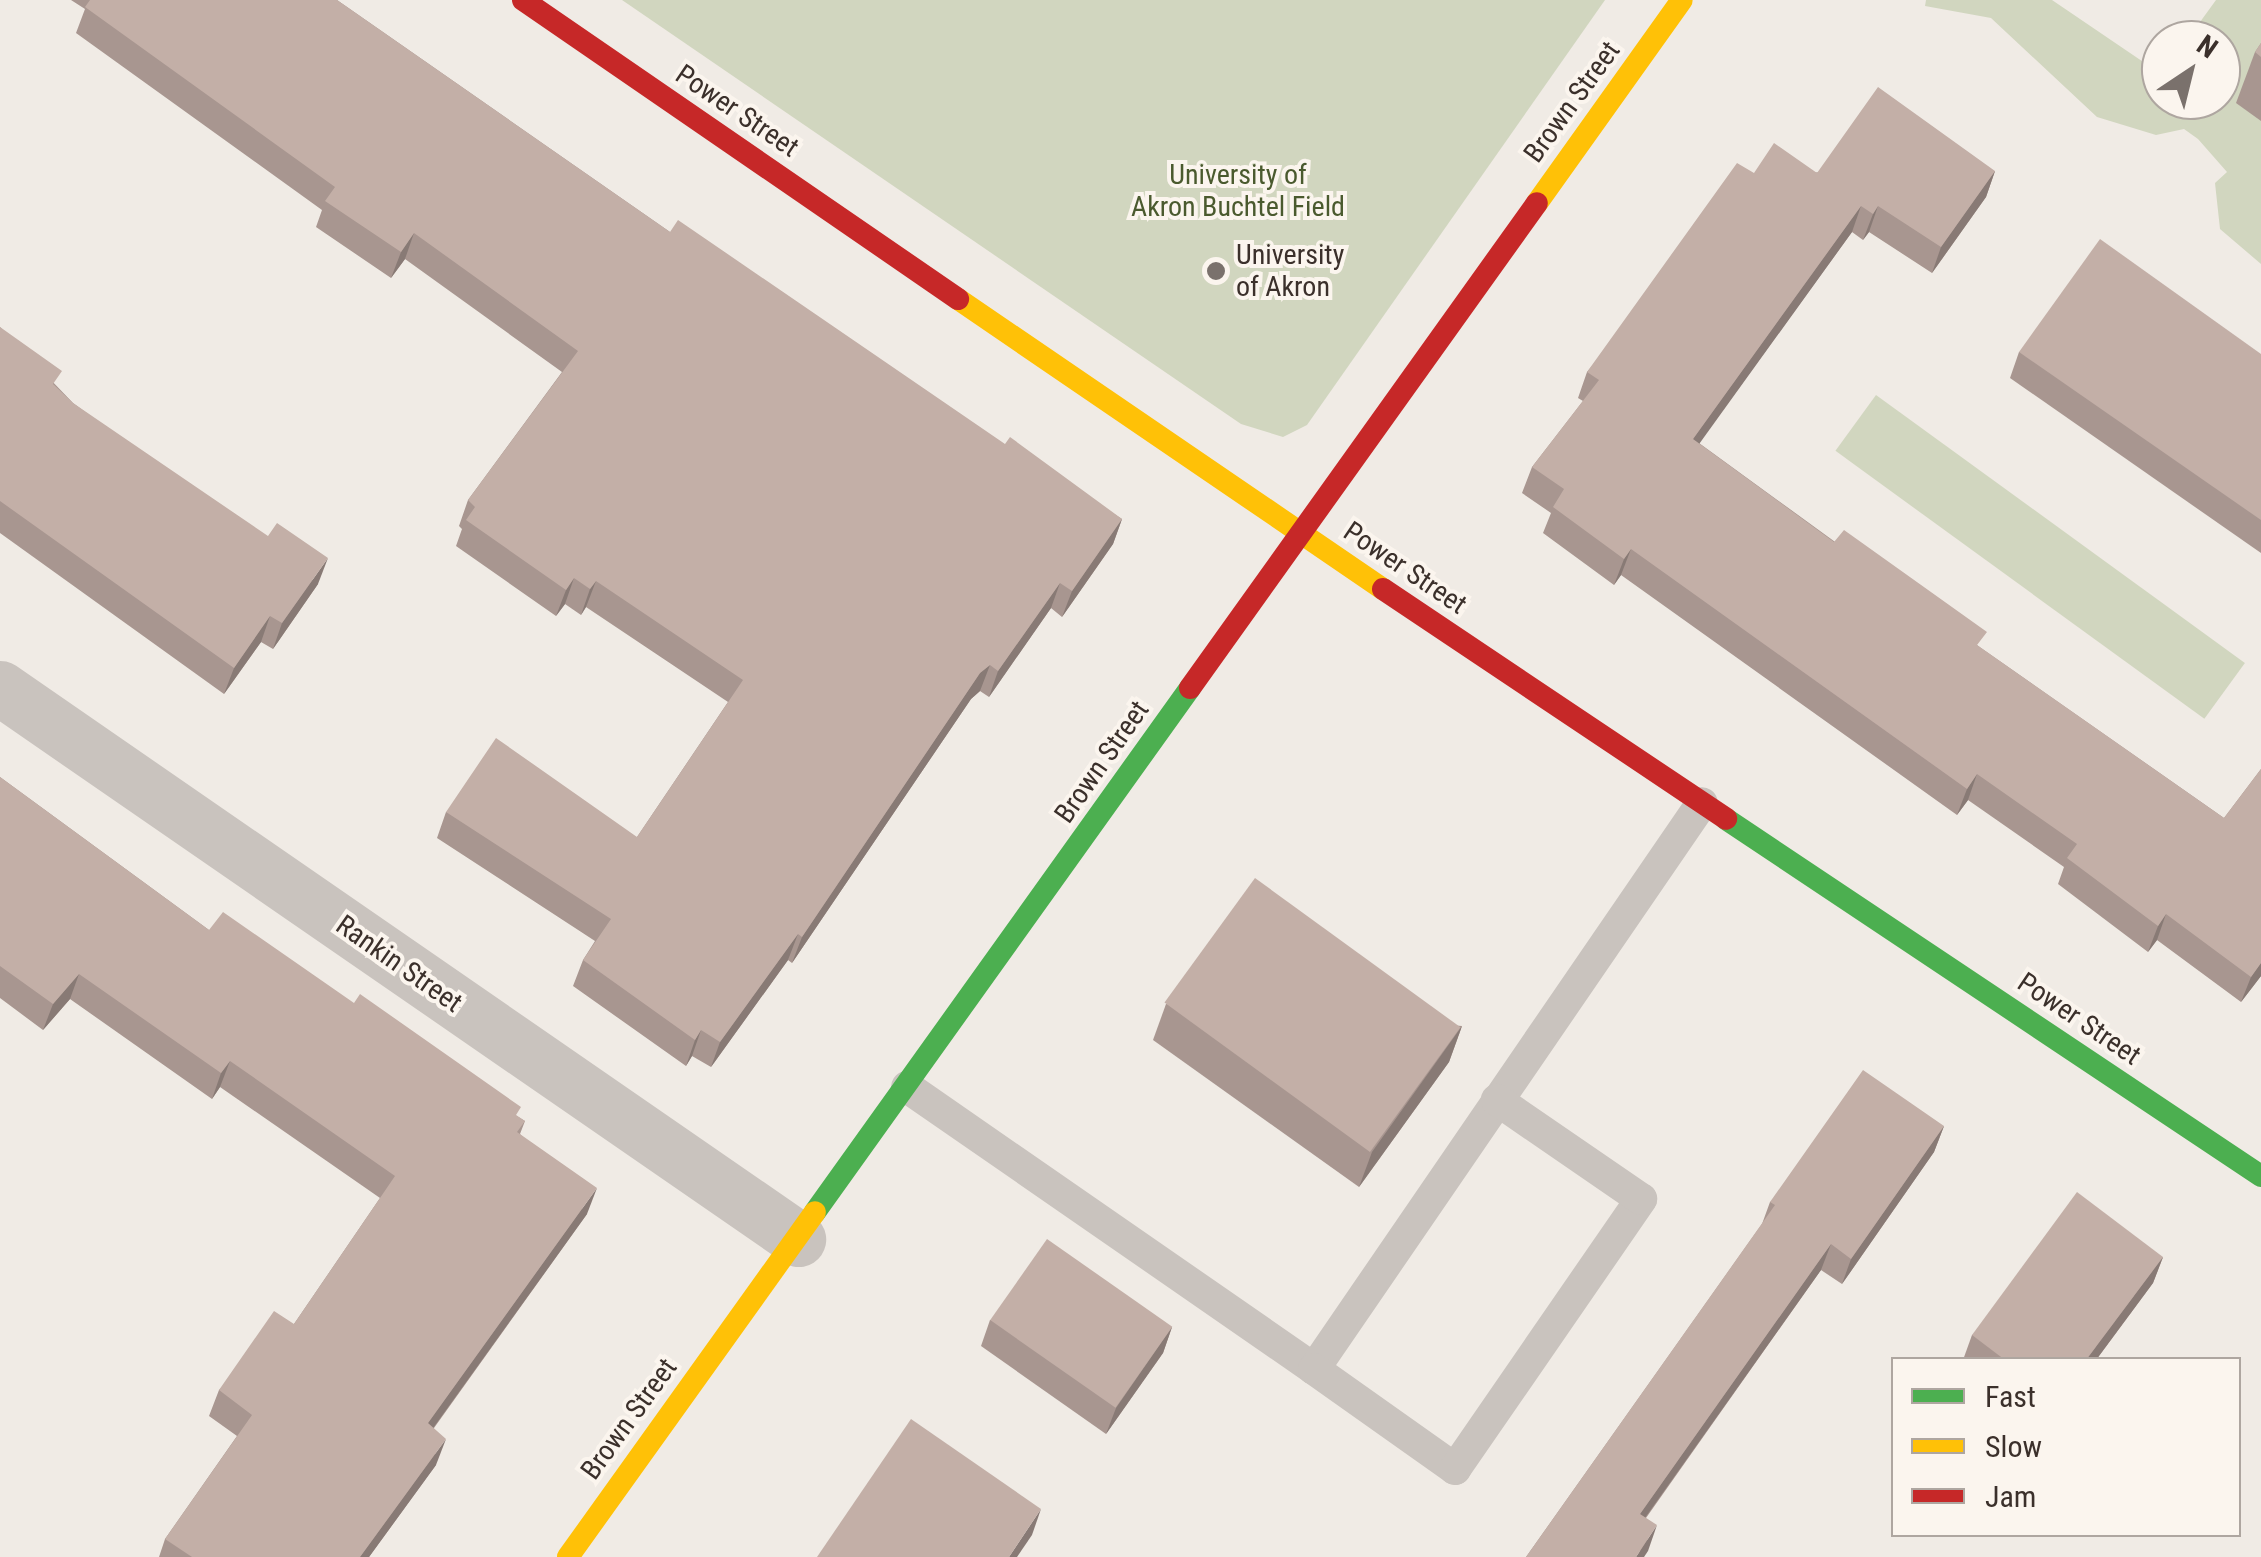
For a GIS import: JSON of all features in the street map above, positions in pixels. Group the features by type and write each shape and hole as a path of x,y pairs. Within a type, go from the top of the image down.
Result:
{"street":[{"name":"Power Street","path":"523,0 1299,534 2261,1176"},
{"name":"Brown Street","path":"568,1557 1682,0"},
{"name":"Rankin Street","path":"0,688 798,1239"}],"lane":[{"path":"1314,1369 1702,802"},
{"path":"906,1087 1455,1470 1641,1200 1498,1100"}],"green space":[{"name":"University of Akron Buchtel Field","path":"622,0 1605,0 1307,425 1283,437 1241,424"},
{"path":"1926,0 2052,0 2141,60 2141,120 2241,120 2241,20 2202,20 2216,0 2261,0 2261,264 2220,229 2215,183 2227,172 2198,139 2184,129 2156,135 2097,117 1991,18 1925,6"},
{"path":"1876,395 2245,663 2204,719 1835,451"}],"building":[{"path":"90,0 337,0 670,232 678,220 1005,444 1010,437 1122,519 1072,591 1060,583 998,671 990,665 980,673 802,937 798,934 720,1042 701,1030 695,1040 583,960 611,919 446,812 496,738 637,837 743,680 596,581 590,589 574,578 566,590 466,520 475,507 468,500 578,351 414,233 401,252 325,201 335,187 85,7"},
{"path":"1878,87 1995,171 1941,247 1878,206 1873,214 1861,206 1693,439 1834,542 1844,530 1987,632 1977,645 2224,818 2261,769 2261,963 2251,977 2166,914 2158,926 2067,858 2077,844 1977,774 1967,789 1631,549 1624,559 1553,507 1564,489 1532,467 1599,380 1587,372 1737,163 1754,173 1774,143 1817,173"},
{"path":"2100,239 2261,354 2261,520 2019,352"},
{"path":"0,327 62,371 53,384 73,403 268,536 277,523 328,558 282,623 270,616 234,668 0,501"},
{"path":"0,777 209,930 223,912 354,1003 360,994 521,1107 516,1115 525,1121 517,1132 597,1188 428,1423 446,1439 360,1557 192,1557 165,1539 252,1415 219,1390 274,1311 294,1324 395,1176 230,1061 221,1073 79,974 53,1004 0,966"},
{"path":"1255,878 1460,1027 1370,1152 1164,1003"},
{"path":"1863,1070 1944,1126 1851,1259 1831,1244 1640,1514 1657,1525 1636,1557 1526,1557 1775,1205 1770,1202"},
{"path":"2077,1192 2163,1257 2088,1357 2001,1357 1972,1335"},
{"path":"1047,1239 1172,1327 1116,1408 990,1320"},
{"path":"911,1419 1041,1509 1009,1557 817,1557"}],"traffic: fast":[{"path":"815,1212 1190,688"},
{"path":"1726,819 2261,1176"}],"traffic: slow":[{"path":"1537,203 1682,0"},
{"path":"958,299 1383,589"},
{"path":"568,1557 815,1212"}],"traffic: jam":[{"path":"523,0 958,299"},
{"path":"1190,688 1537,203"},
{"path":"1383,589 1726,819"}],"place":[{"name":"University of Akron","path":"1216,271"}]}
